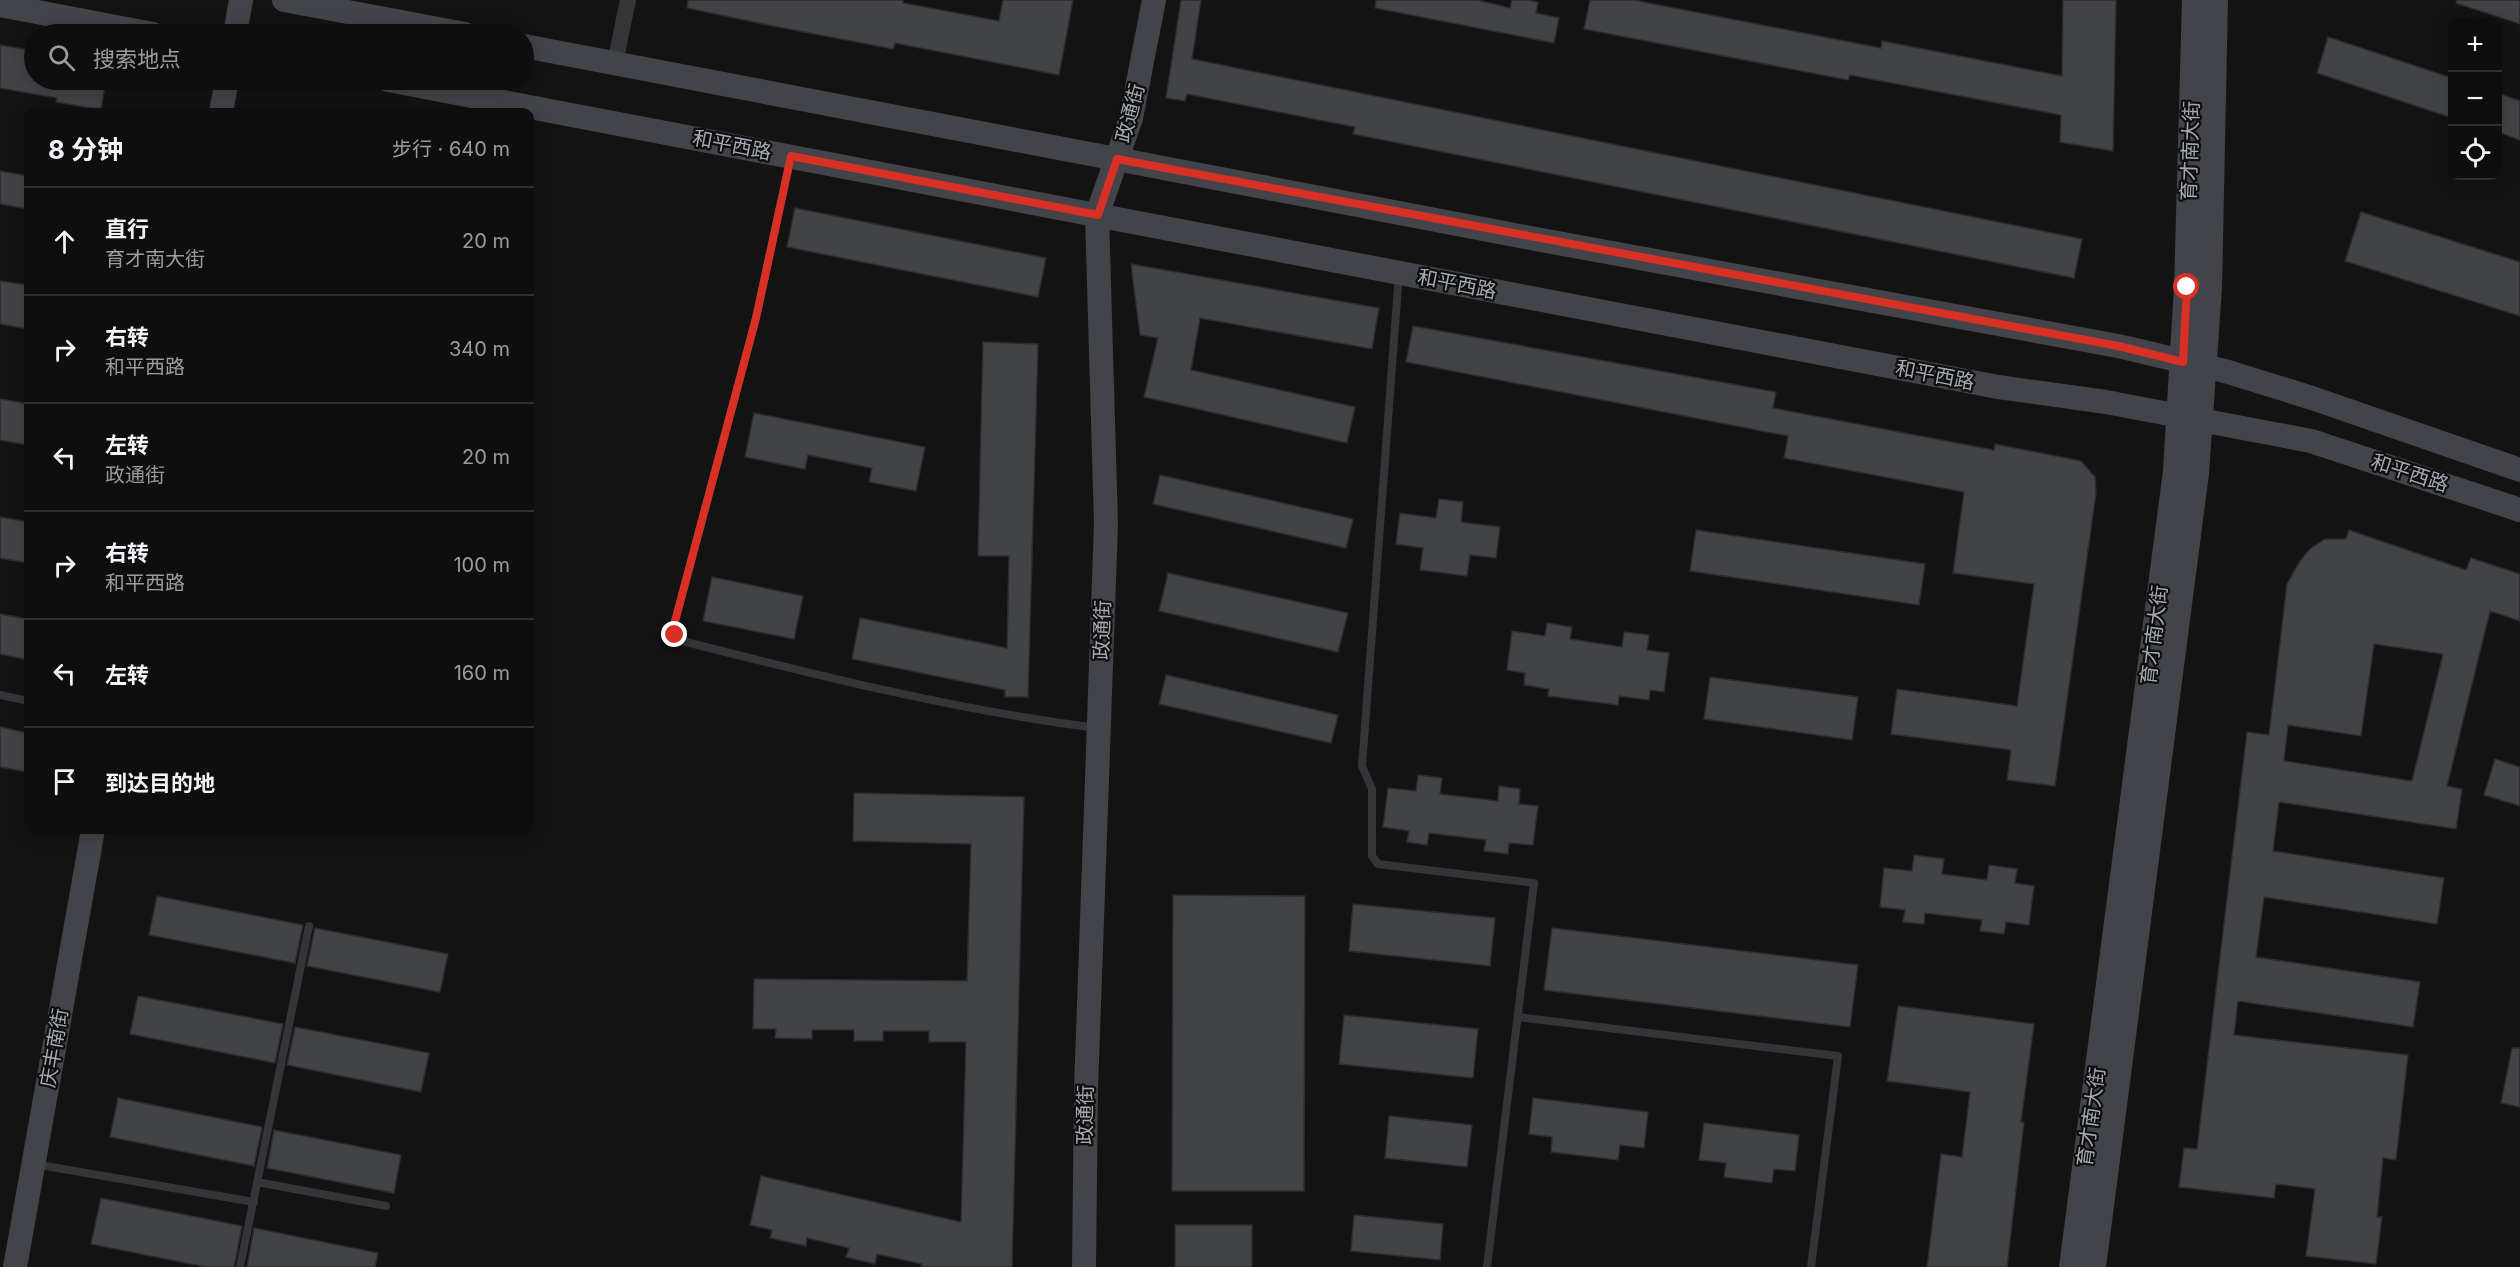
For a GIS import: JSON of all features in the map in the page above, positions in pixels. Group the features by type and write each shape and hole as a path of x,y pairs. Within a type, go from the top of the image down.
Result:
{"main road":[{"path":"237,24 241,0"},
{"path":"284,0 412,24"},
{"name":"政通街","path":"1084,1267 1086,1089 1106,524 1098,215 1131,118 1154,0"},
{"name":"育才南大街","path":"2194,0 2194,364"},
{"name":"育才南大街","path":"2094,1267 2197,473 2190,418 2216,0"},
{"path":"0,5 100,24"},
{"name":"和平西路","path":"534,48 2107,344 2194,364 2312,398 2520,470"},
{"path":"222,108 225,90"},
{"name":"和平西路","path":"441,90 1998,387 2190,418 2311,441 2520,510"},
{"name":"育才南大街","path":"2071,1267 2175,471 2190,418"},
{"name":"庆丰南街","path":"15,1267 92,834"}],"street":[{"path":"615,63 628,0"}],"lane":[{"path":"791,156 756,318 674,625 675,635 682,641 858,686 1022,718 1099,729"},
{"path":"1399,273 1362,766 1372,789 1372,856 1378,864 1534,883 1487,1267"},
{"path":"0,695 24,700"},
{"path":"240,1267 309,926"},
{"path":"1518,1017 1838,1056 1812,1267"},
{"path":"34,1164 254,1202"},
{"path":"257,1182 386,1206"}],"building":[{"path":"688,0 903,0 903,3 999,21 1003,0 1073,0 1059,75 895,43 893,49 773,26 687,8"},
{"path":"1181,0 1201,0 1192,59 2082,239 2074,278 1353,134 1355,127 1187,94 1185,101 1166,98"},
{"path":"1376,0 1477,0 1510,8 1512,0 1526,0 1538,2 1536,13 1559,18 1554,43 1375,8"},
{"path":"1590,0 1633,0 1881,48 1882,41 2062,76 2063,0 2116,0 2113,151 2060,142 2061,115 1850,75 1848,80 1584,29"},
{"path":"2457,0 2520,0 2520,24 2502,18 2456,3"},
{"path":"2328,37 2448,77 2448,117 2317,73"},
{"path":"0,45 24,49 24,90 104,90 101,108 90,108 56,102 57,98 0,88"},
{"path":"2502,94 2520,101 2520,140 2502,133"},
{"path":"0,171 24,175 24,208 0,204"},
{"path":"795,208 1046,258 1038,297 787,247"},
{"path":"2361,212 2520,262 2520,316 2345,261"},
{"path":"1131,264 1379,308 1372,349 1200,318 1191,370 1355,407 1347,443 1144,397 1158,338 1140,335"},
{"path":"0,281 24,284 24,328 0,324"},
{"path":"1413,326 1776,392 1773,408 1994,450 1995,444 2081,461 2095,477 2096,493 2055,786 2007,780 2011,750 1891,734 1897,689 2017,706 2034,584 1953,573 1964,492 1784,458 1788,436 1406,362"},
{"path":"983,342 1038,344 1028,697 1005,697 1005,690 852,659 860,618 1007,648 1009,556 978,556"},
{"path":"0,399 24,403 24,444 0,440"},
{"path":"754,413 925,447 916,491 869,482 872,468 808,455 805,469 745,457"},
{"path":"1160,475 1353,519 1346,548 1153,504"},
{"path":"1439,499 1463,502 1461,522 1500,527 1496,558 1470,555 1467,576 1420,570 1423,548 1396,544 1400,513 1436,518"},
{"path":"0,517 24,521 24,562 0,558"},
{"path":"1696,530 1925,564 1919,605 1690,571"},
{"path":"2349,530 2466,570 2471,558 2520,574 2520,621 2490,611 2447,786 2462,789 2456,829 2279,802 2273,851 2444,878 2437,924 2264,897 2256,957 2420,982 2413,1027 2238,1001 2234,1035 2408,1055 2396,1160 2383,1158 2377,1217 2382,1217 2376,1264 2306,1256 2315,1189 2276,1184 2274,1198 2179,1187 2184,1148 2197,1149 2247,732 2269,735 2287,584 2310,549 2325,539 2346,539","holes":["2374,644 2443,654 2412,781 2284,761 2288,725 2361,736"]},
{"path":"1168,573 1348,613 1338,652 1159,611"},
{"path":"712,577 803,596 794,639 703,621"},
{"path":"0,614 24,618 24,659 0,654"},
{"path":"1547,623 1572,627 1570,639 1622,647 1624,632 1649,635 1647,650 1669,653 1664,692 1650,690 1649,700 1619,696 1618,705 1548,696 1549,689 1524,685 1525,673 1507,670 1512,631 1545,636"},
{"path":"1166,675 1338,715 1331,743 1159,704"},
{"path":"1710,677 1858,697 1852,740 1704,719"},
{"path":"0,727 24,732 24,771 0,767"},
{"path":"2495,759 2520,767 2520,806 2484,795"},
{"path":"1418,775 1442,778 1440,794 1498,801 1499,786 1520,789 1519,804 1538,806 1533,845 1509,843 1508,854 1484,851 1486,840 1429,833 1427,845 1407,842 1409,831 1383,827 1388,788 1416,791"},
{"path":"854,793 1024,797 1012,1267 921,1267 922,1264 877,1254 875,1264 846,1257 849,1248 807,1238 806,1246 770,1238 772,1230 750,1225 761,1176 961,1222 966,1042 929,1042 929,1031 883,1031 883,1041 854,1041 854,1030 812,1030 812,1039 775,1038 776,1029 753,1029 754,979 967,981 971,844 853,841"},
{"path":"1914,855 1944,859 1942,874 1987,880 1989,865 2017,869 2015,883 2034,886 2029,925 2006,922 2004,934 1980,931 1982,920 1925,913 1924,924 1903,922 1905,910 1880,907 1884,868 1912,871"},
{"path":"1173,895 1305,896 1304,1191 1172,1191"},
{"path":"157,896 303,925 295,963 149,935"},
{"path":"1353,904 1495,918 1490,966 1349,951"},
{"path":"315,928 448,954 440,992 307,966"},
{"path":"1552,928 1858,965 1850,1027 1544,990"},
{"path":"138,996 283,1024 275,1063 130,1034"},
{"path":"1898,1006 2034,1024 2021,1122 2024,1122 2007,1267 1927,1267 1941,1154 1962,1157 1970,1092 1887,1081"},
{"path":"1344,1015 1478,1029 1473,1078 1339,1064"},
{"path":"295,1027 429,1053 421,1092 287,1065"},
{"path":"2512,1048 2520,1048 2520,1107 2501,1103"},
{"path":"118,1098 262,1127 254,1166 110,1137"},
{"path":"1533,1098 1648,1112 1644,1148 1620,1145 1618,1160 1551,1152 1552,1137 1529,1134"},
{"path":"1389,1116 1472,1125 1467,1167 1385,1158"},
{"path":"1704,1123 1799,1135 1795,1171 1774,1169 1772,1183 1724,1177 1726,1163 1699,1160"},
{"path":"274,1130 401,1155 394,1193 267,1168"},
{"path":"101,1198 242,1226 234,1267 206,1267 91,1244"},
{"path":"1354,1215 1443,1224 1440,1260 1351,1251"},
{"path":"1175,1225 1252,1225 1252,1267 1175,1267"},
{"path":"254,1228 378,1253 375,1267 247,1267"}],"route":[{"path":"675,635 674,625 756,318 791,156 1098,215 1117,159 2118,346 2183,362 2187,287"}]}
